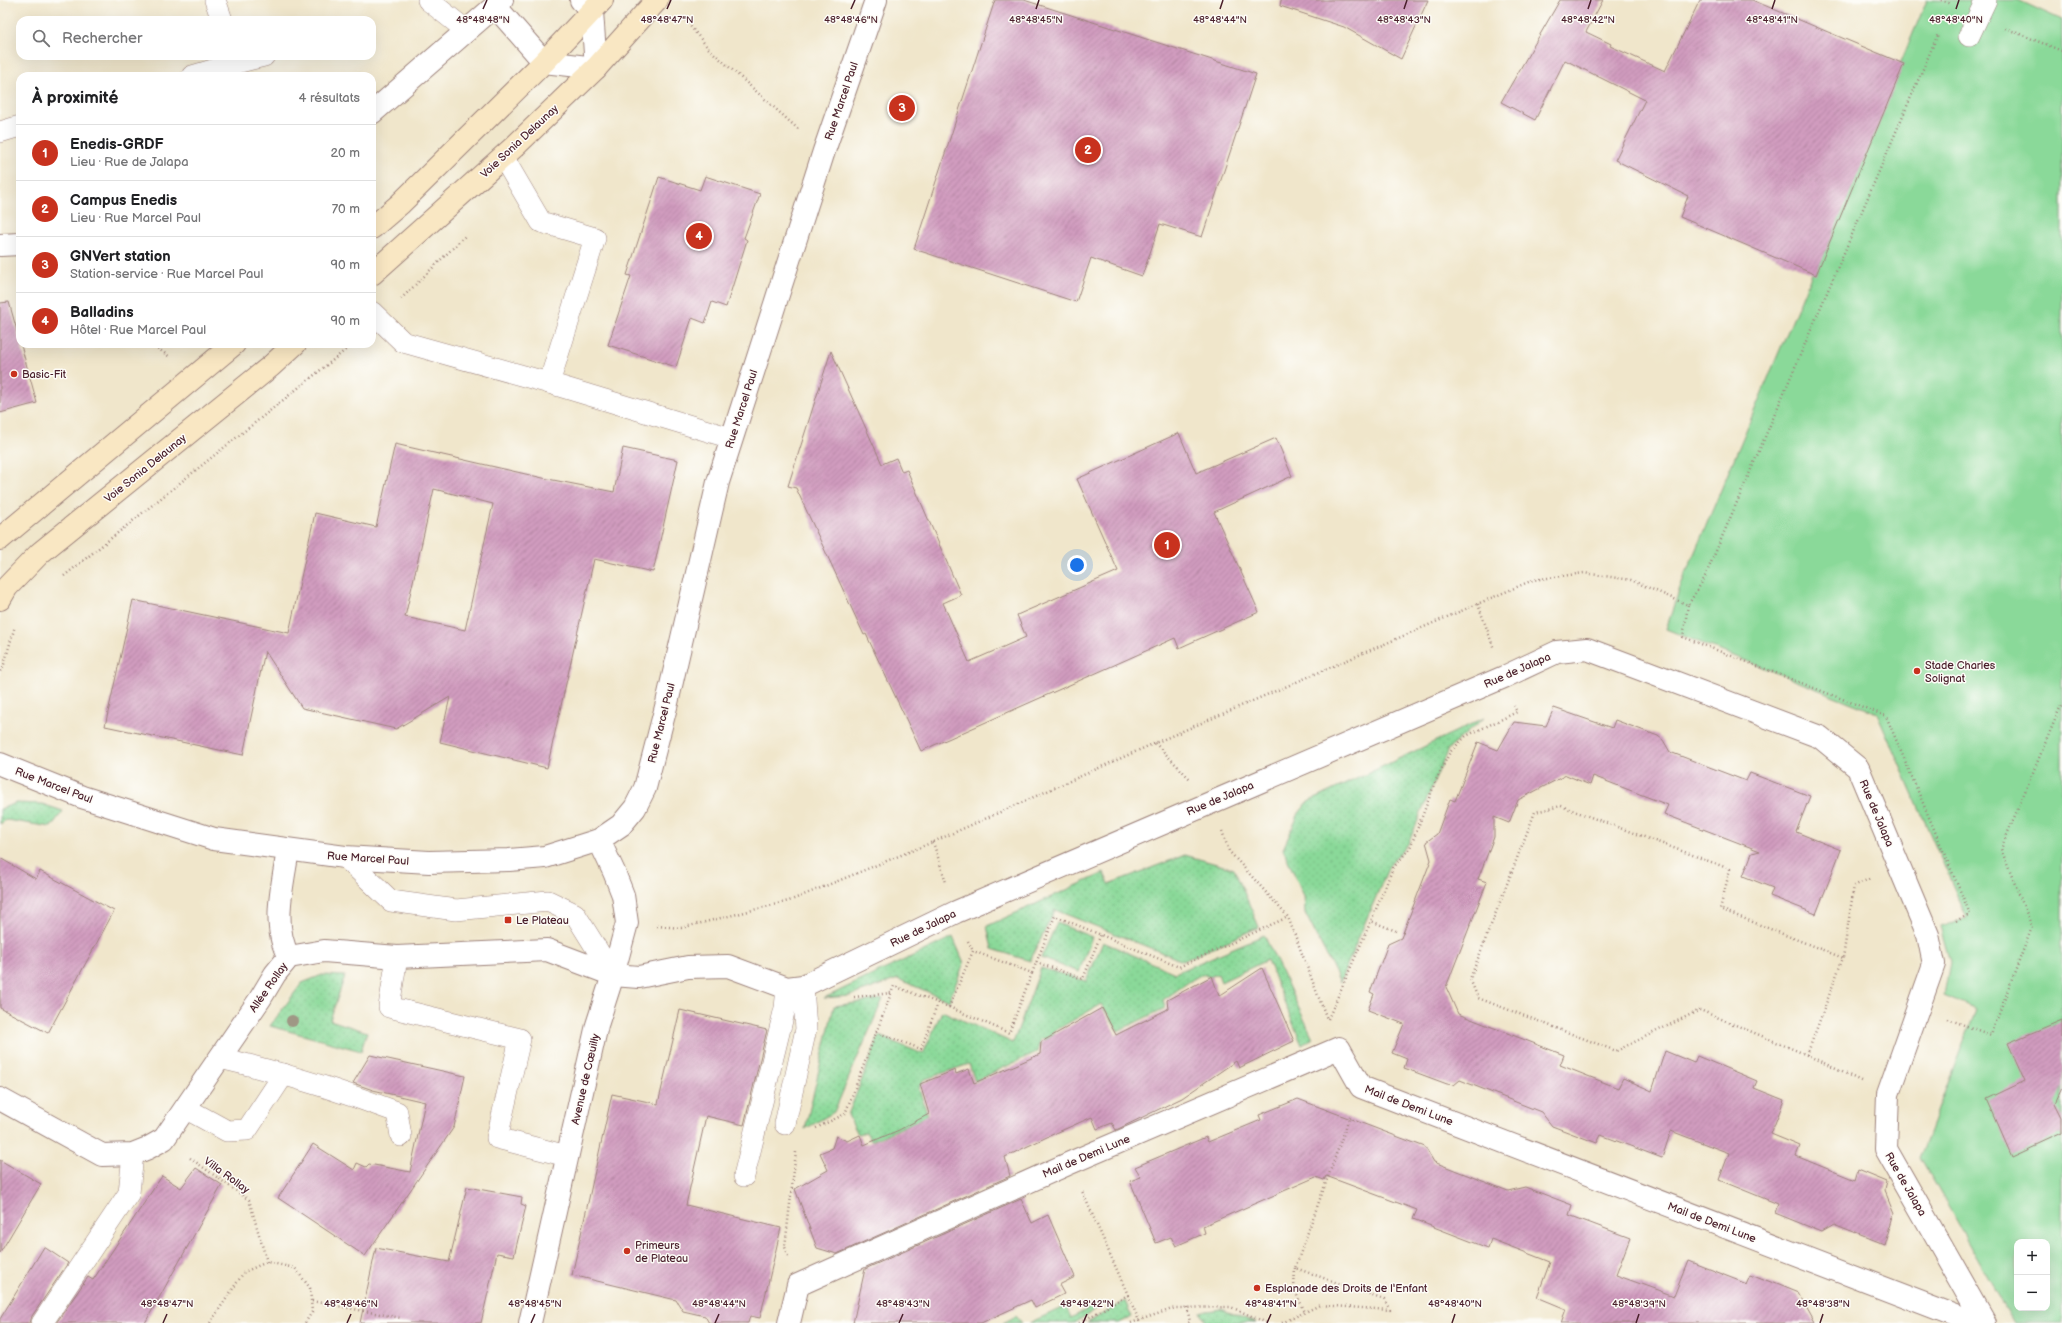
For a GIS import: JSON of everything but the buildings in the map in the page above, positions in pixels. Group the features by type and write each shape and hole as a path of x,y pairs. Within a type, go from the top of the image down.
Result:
{"main road":[{"name":"Voie Sonia Delaunay","path":"376,270 502,157 596,68 657,0"},
{"path":"376,225 400,204 544,62 592,4"},
{"path":"0,538 229,348"},
{"name":"Voie Sonia Delaunay","path":"0,599 7,587 40,553 271,366 291,348"}],"street":[{"name":"Rue Marcel Paul","path":"0,764 82,797 214,839 344,857 429,862 509,860 545,857 599,840 621,825 635,808 644,788 667,703 718,482 824,151 876,0"},
{"path":"376,110 499,3 544,62 596,68 592,4"},
{"path":"0,245 16,244"},
{"name":"Rue de Jalapa","path":"795,987 956,912 1211,801 1504,677 1557,652 1586,649 1820,738 1858,768 1928,935 1934,964 1888,1094 1886,1149 1985,1323"},
{"name":"Avenue de Cœuilly","path":"530,1323 597,1025 613,975 627,923 623,896 599,840"},
{"path":"288,850 281,903 280,932 284,948 289,957"},
{"name":"Allée Rollay","path":"0,1099 102,1155 133,1154 148,1148 164,1139 220,1058 275,974 289,957 324,951 397,956 547,950 613,975"},
{"path":"613,975 639,977 688,968 728,966 795,987"},
{"name":"Mail de Demi Lune","path":"798,1285 1070,1163 1338,1048 1361,1087 1975,1323"},
{"path":"790,1323 798,1285"}],"lane":[{"path":"215,0 221,16"},
{"path":"428,0 467,31"},
{"path":"1969,36 1986,0"},
{"path":"208,72 234,60"},
{"path":"0,132 16,127"},
{"path":"502,157 541,222 595,238 549,383"},
{"path":"376,316 403,342 549,383 731,438"},
{"path":"344,857 391,901 456,910 548,901 575,914 613,975"},
{"path":"397,956 389,1007 520,1039 497,1138 567,1156"},
{"path":"785,1124 806,1029 795,987"},
{"path":"744,1176 785,1008 795,987"},
{"path":"220,1058 284,1074 350,1094 397,1112 401,1136"},
{"path":"185,1108 227,1131 247,1130 284,1074"},
{"path":"42,1323 129,1193 133,1154"}],"path":[{"path":"1948,11 1951,4"},
{"path":"683,17 708,48 800,130"},
{"path":"627,923 681,928 789,901 933,842 1155,743 1534,580 1584,573 1631,580 1688,605 1704,579 1938,33"},
{"path":"2033,38 2062,52"},
{"path":"156,348 173,360"},
{"path":"60,580 348,348"},
{"path":"1478,604 1496,656"},
{"path":"0,671 3,668 12,634 17,623"},
{"path":"1919,1008 1991,1035 2032,927 2001,849 2062,703"},
{"path":"1155,743 1211,801 1229,851 1288,917 1328,1020 1393,868 1410,848 1436,780 1450,752 1466,736 1517,712 1514,704"},
{"path":"1843,958 1720,909 1730,869 1561,806 1535,812 1470,979 1478,998 1616,1051 1700,1010 1807,1055 1888,1094"},
{"path":"1807,1055 1843,958 1854,886 1898,864"},
{"path":"812,1130 845,1114 894,986 949,1007 1009,1033 1055,916 1179,967 1288,917"},
{"path":"1371,921 1396,931"},
{"path":"1036,962 1083,980 1101,934"},
{"path":"949,1007 973,951 1032,973"},
{"path":"852,998 891,993"},
{"path":"876,1032 921,1049 938,1003"},
{"path":"1305,1312 1294,1289 1294,1268 1361,1087"},
{"name":"Villa Rollay","path":"164,1139 249,1200 267,1262"},
{"path":"797,1144 784,1247 798,1285"},
{"path":"1070,1163 1139,1321"},
{"path":"210,1323 244,1272 267,1262 295,1268 310,1288 312,1312 305,1323"},
{"path":"1282,1323 1320,1305 1390,1310 1384,1299 1294,1268"},
{"path":"1079,1323 1128,1295"},
{"path":"312,1301 401,1318"},
{"path":"1187,1307 1190,1322 1188,1323"},
{"path":"1130,1323 1175,1308 1187,1307 1231,1307 1267,1323"}],"green space":[{"name":"Stade Charles Solignat","path":"1927,0 2018,0 2062,20 2062,1323 2014,1323 1920,1157 1976,1009 1944,995 1950,962 1940,927 1967,918 1877,713 1666,629 1681,585"},
{"path":"1484,718 1448,749 1408,844 1389,866 1340,982 1305,913 1304,896 1283,849 1299,813 1308,802"},
{"path":"16,803 42,804 63,811 51,827 6,820 0,824 0,809"},
{"path":"1185,855 1234,869 1259,927 1183,961 1055,910 1030,961 992,949 987,926 1104,873 1109,884"},
{"path":"1057,923 1092,937 1079,972 1041,958"},
{"path":"1264,935 1313,1038 1302,1045 1267,960 1221,982 1218,974 1209,977 1203,974 1193,979 1163,1000 1165,1008 1118,1031 1101,1004 1053,1032 1057,1043 1041,1038 1037,1052 975,1081 969,1064 923,1080 919,1089 928,1116 871,1141 866,1132 858,1134 848,1115 879,1036 923,1054 942,1011 1013,1043 1041,968 1086,981 1103,942 1175,973"},
{"path":"953,937 964,963 949,1001 898,979 850,996 824,998"},
{"path":"322,975 345,976 330,1020 367,1032 361,1051 270,1026 302,983"},
{"path":"883,999 834,1112 805,1129 834,1006"},
{"path":"1125,1301 1132,1317 1119,1323 1087,1323"},
{"path":"1099,1303 1100,1307 1074,1323 1029,1323 1066,1306 1071,1318"},
{"path":"1221,1309 1256,1323 1206,1323 1201,1312"},
{"path":"1016,1316 1022,1323 1003,1323"}],"place":[{"name":"GNVert station","path":"902,108"},
{"name":"Campus Enedis","path":"1088,150"},
{"name":"Balladins","path":"699,236"},
{"name":"Basic-Fit","path":"14,374"},
{"name":"Enedis-GRDF","path":"1167,545"},
{"name":"Stade Charles Solignat","path":"1917,671"},
{"name":"Le Plateau","path":"508,920"},
{"name":"Primeurs de Plateau","path":"627,1251"},
{"name":"Esplanade des Droits de l'Enfant","path":"1257,1288"}]}
